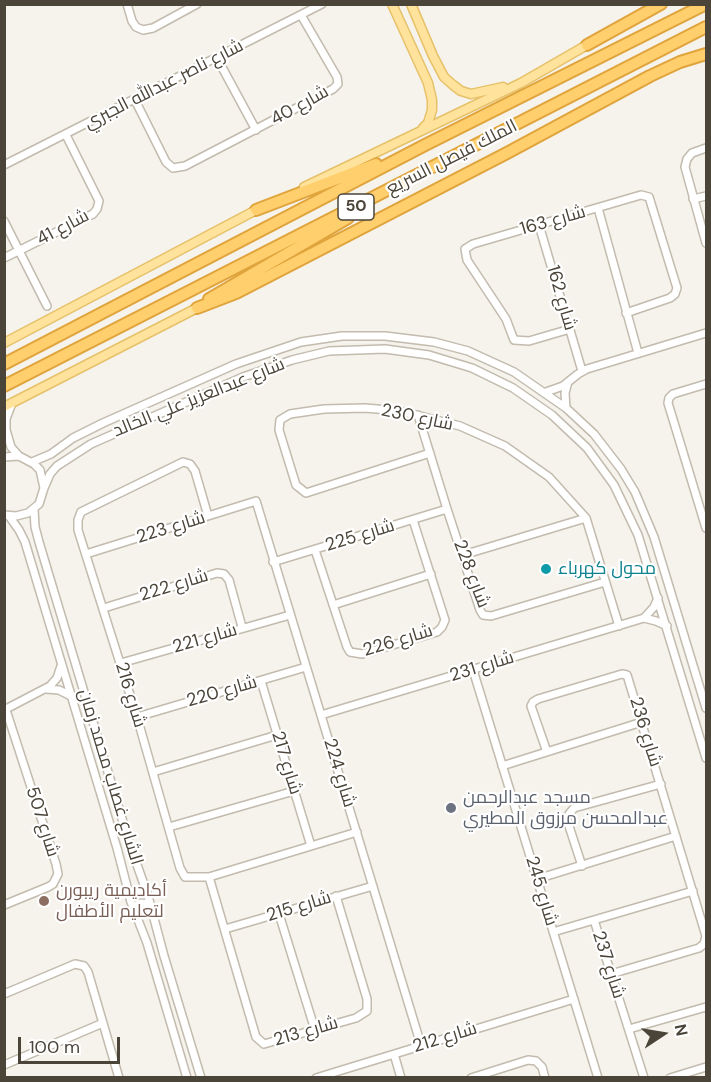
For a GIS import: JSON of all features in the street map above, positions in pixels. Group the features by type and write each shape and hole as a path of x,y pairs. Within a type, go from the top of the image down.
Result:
{"highway":[{"path":"587,45 650,4"},
{"path":"587,45 661,4"},
{"name":"الملك فيصل السريع","path":"4,363 427,144 706,4"},
{"name":"الملك فيصل السريع","path":"4,386 706,27"},
{"path":"197,308 236,293 507,153 650,76 680,62 706,54"},
{"path":"256,210 427,144"},
{"path":"197,308 232,285 372,204 396,186"}],"main road":[{"path":"392,4 428,83 432,100 428,123 418,132"},
{"path":"411,4 444,77 461,91 471,94 521,82"},
{"path":"405,35 411,38 417,36 421,29"},
{"name":"الملك فيصل السريع","path":"4,344 256,210 521,82 587,45"},
{"path":"8,405 197,308"}],"street":[{"path":"127,4 132,21 136,27 143,30 153,28 197,4"},
{"name":"شارع ناصر عبدالله الجبري","path":"4,165 322,4"},
{"name":"شارع 40","path":"135,100 166,162 173,168 185,166 256,130 338,84 337,77 301,15"},
{"name":"شارع 40","path":"218,58 256,130"},
{"name":"شارع 41","path":"4,258 93,214 97,209 99,201 66,135"},
{"path":"706,148 692,153 686,163 685,171 706,243"},
{"name":"شارع 163","path":"570,328 529,341 514,340 506,319 467,260 465,249 473,244 641,195 650,197 677,288 675,294 670,298 626,313"},
{"path":"693,199 706,196"},
{"path":"598,208 638,353"},
{"name":"شارع 41","path":"4,221 47,306"},
{"name":"شارع 162","path":"539,225 582,371"},
{"path":"546,392 558,389 582,371 706,333"},
{"name":"شارع عبدالعزيز علي الخالد","path":"32,462 51,454 93,428 236,364 286,347 328,338 385,336 417,339 451,346 499,365 546,392 566,408 604,446 635,492 660,553 706,709"},
{"name":"شارع عبدالعزيز علي الخالد","path":"34,509 43,496 50,474 57,466 91,444 259,370 292,360 336,351 371,349 415,352 458,363 499,380 540,405 576,436 597,460 621,497 638,535 706,758"},
{"path":"566,408 565,393 568,382"},
{"path":"706,384 673,394 668,403 706,528"},
{"path":"8,405 6,430 11,447 19,456 32,462 40,470 44,488"},
{"name":"شارع 230","path":"430,453 306,492 296,485 279,430 280,420 284,416 324,409 364,408 400,411 460,426 505,446 549,477 586,518 619,626"},
{"name":"شارع 228","path":"418,415 483,615 491,616 605,582"},
{"path":"4,457 19,456"},
{"name":"شارع 216","path":"208,516 195,471 190,464 183,462 81,512 78,520 78,530 121,663 180,868 185,877 209,877 357,832"},
{"name":"شارع 223","path":"86,554 256,501"},
{"name":"شارع 224","path":"256,501 421,1046"},
{"path":"7,515 22,515 34,509"},
{"name":"الشارع غصاب محمد زمان","path":"34,509 36,535 201,1077"},
{"name":"شارع 225","path":"273,562 447,510"},
{"name":"الشارع غصاب محمد زمان","path":"7,515 25,542 128,891 147,943 187,1077"},
{"path":"463,555 586,518"},
{"name":"شارع 226","path":"315,550 350,652 362,654 437,632 445,620 413,520"},
{"name":"شارع 222","path":"104,608 217,573 224,574 229,580 242,627"},
{"path":"333,605 431,574"},
{"path":"644,618 651,612 658,598"},
{"name":"شارع 221","path":"121,663 290,615"},
{"path":"644,618 667,626"},
{"name":"شارع 231","path":"321,715 644,618"},
{"path":"5,710 46,689 57,678 61,663"},
{"name":"شارع 220","path":"137,717 306,667"},
{"name":"شارع 245","path":"473,670 598,1077"},
{"name":"شارع 236","path":"547,752 531,706 533,702 622,674 627,675 706,936 704,944 699,948 611,974"},
{"name":"شارع 217","path":"261,681 311,846"},
{"path":"46,689 59,690 71,696"},
{"path":"690,702 698,702 703,697"},
{"path":"693,714 706,709"},
{"name":"شارع 507","path":"4,905 48,888 58,874 5,710"},
{"path":"502,766 642,722"},
{"path":"153,772 277,735"},
{"path":"582,866 567,820 574,808 661,784"},
{"path":"169,827 294,791"},
{"path":"537,879 676,836"},
{"name":"شارع 213","path":"209,877 256,1037 264,1044 356,1018 367,1011 367,999 336,896"},
{"name":"شارع 215","path":"225,929 373,886"},
{"path":"128,891 138,893 145,889"},
{"path":"553,932 693,891"},
{"path":"133,907 141,903 150,904"},
{"path":"279,914 315,1030"},
{"name":"شارع 237","path":"594,920 644,1077"},
{"path":"4,994 75,964 84,966 88,972 120,1077"},
{"name":"شارع 212","path":"316,1077 574,999"},
{"path":"629,1029 706,1007"},
{"path":"4,1065 103,1023"},
{"path":"394,1054 401,1077"},
{"path":"471,1077 528,1060 536,1061 542,1067 545,1077"},
{"path":"670,1077 706,1067"}],"place":[{"name":"محول كهرباء","path":"546,569"},
{"name":"مسجد عبدالرحمن عبدالمحسن مرزوق المطيري","path":"451,808"},
{"name":"أكاديمية ريبورن لتعليم الأطفال","path":"44,901"}]}
